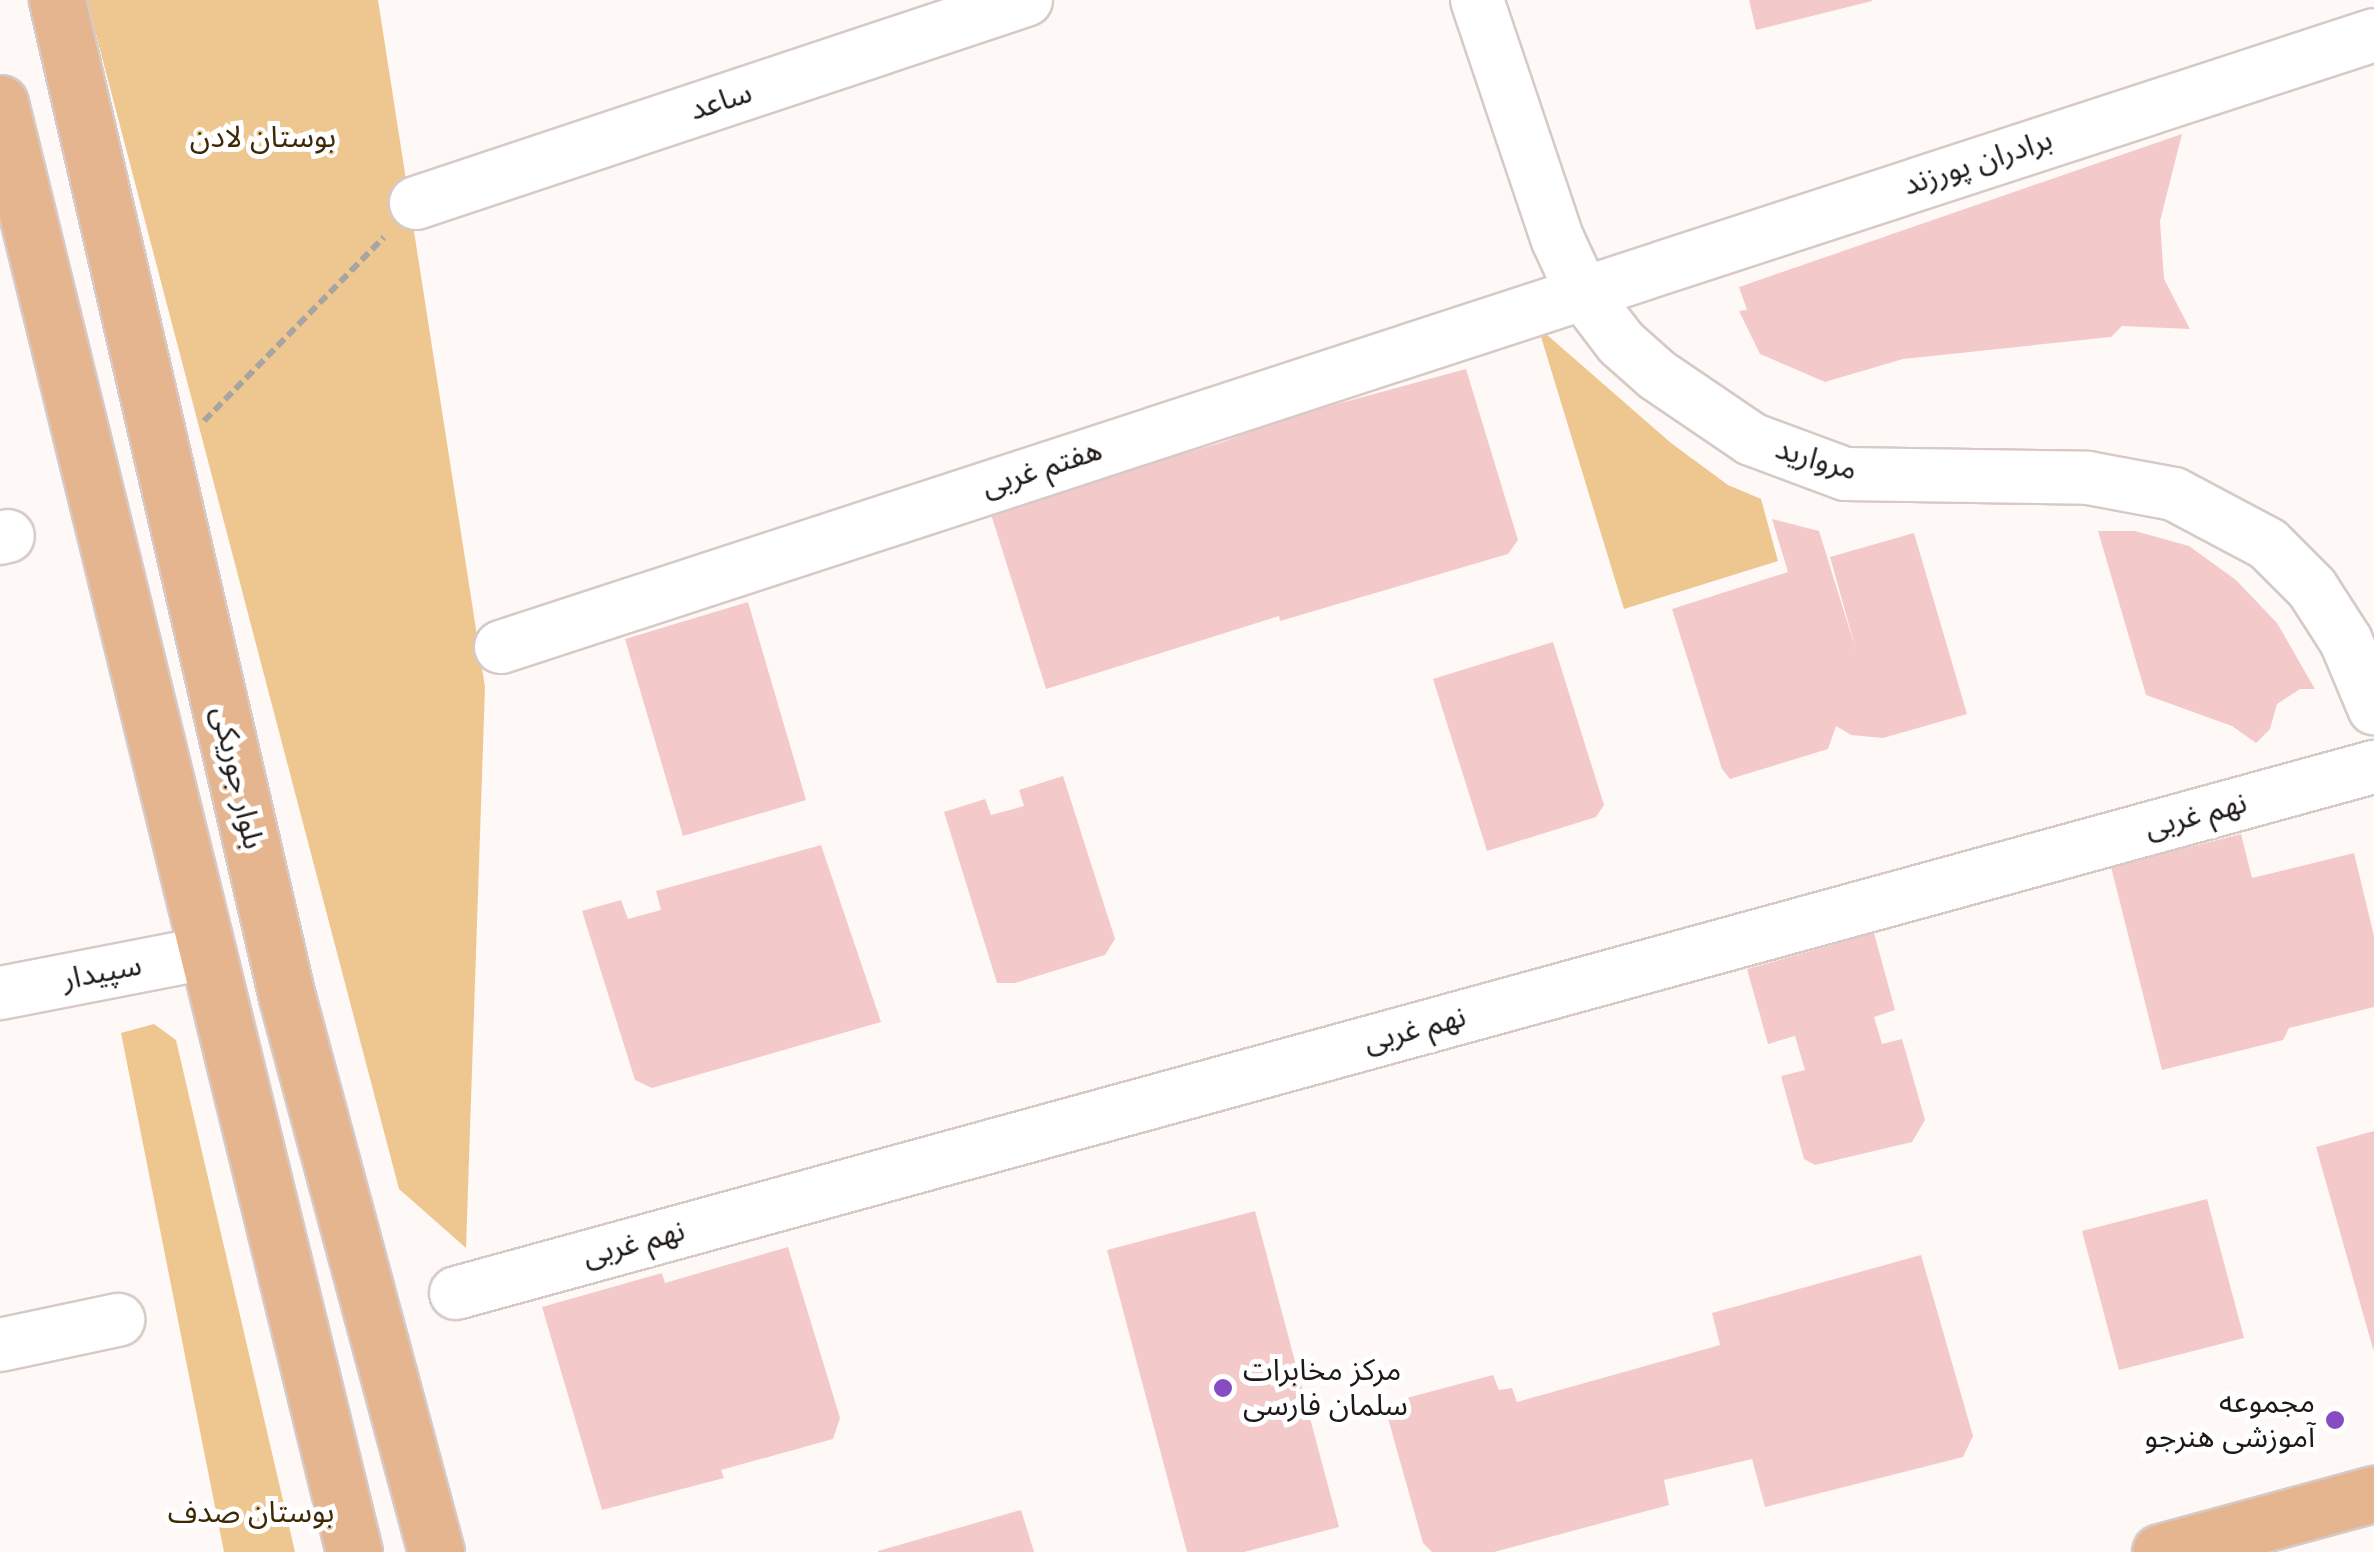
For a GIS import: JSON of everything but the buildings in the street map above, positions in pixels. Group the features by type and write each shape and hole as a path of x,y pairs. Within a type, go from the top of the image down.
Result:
{"main road":[{"name":"بلوار جوریکی","path":"57,0 287,997 436,1552"},
{"path":"0,103 204,952 354,1552"},
{"path":"2160,1552 2374,1494"}],"street":[{"name":"ساعد","path":"416,204 1026,0"},
{"name":"مروارید","path":"1477,0 1547,210 1582,292 1620,343 1657,375 1705,412 1799,460 1845,474 2102,480 2174,494 2219,514 2268,544 2312,588 2346,641 2374,708"},
{"name":"برادران پورزند","path":"1582,292 2374,35"},
{"name":"هفتم غربی","path":"501,647 1582,292"},
{"name":"نهم غربی","path":"456,1293 2374,767"},
{"name":"سپیدار","path":"0,993 204,952"},
{"path":"0,1344 118,1320"}],"path":[{"path":"165,462 416,204"}],"green space":[{"name":"بوستان لادن","path":"87,0 378,0 485,687 466,1248 399,1189"},
{"path":"1538,327 1671,443 1728,485 1761,499 1778,561 1624,609"},
{"name":"بوستان صدف","path":"154,1024 176,1040 295,1552 224,1552 121,1033"}],"place":[{"name":"مرکز مخابرات سلمان فارسی","path":"1223,1388"},
{"name":"مجموعه آموزشی هنرجو","path":"2335,1420"}]}
